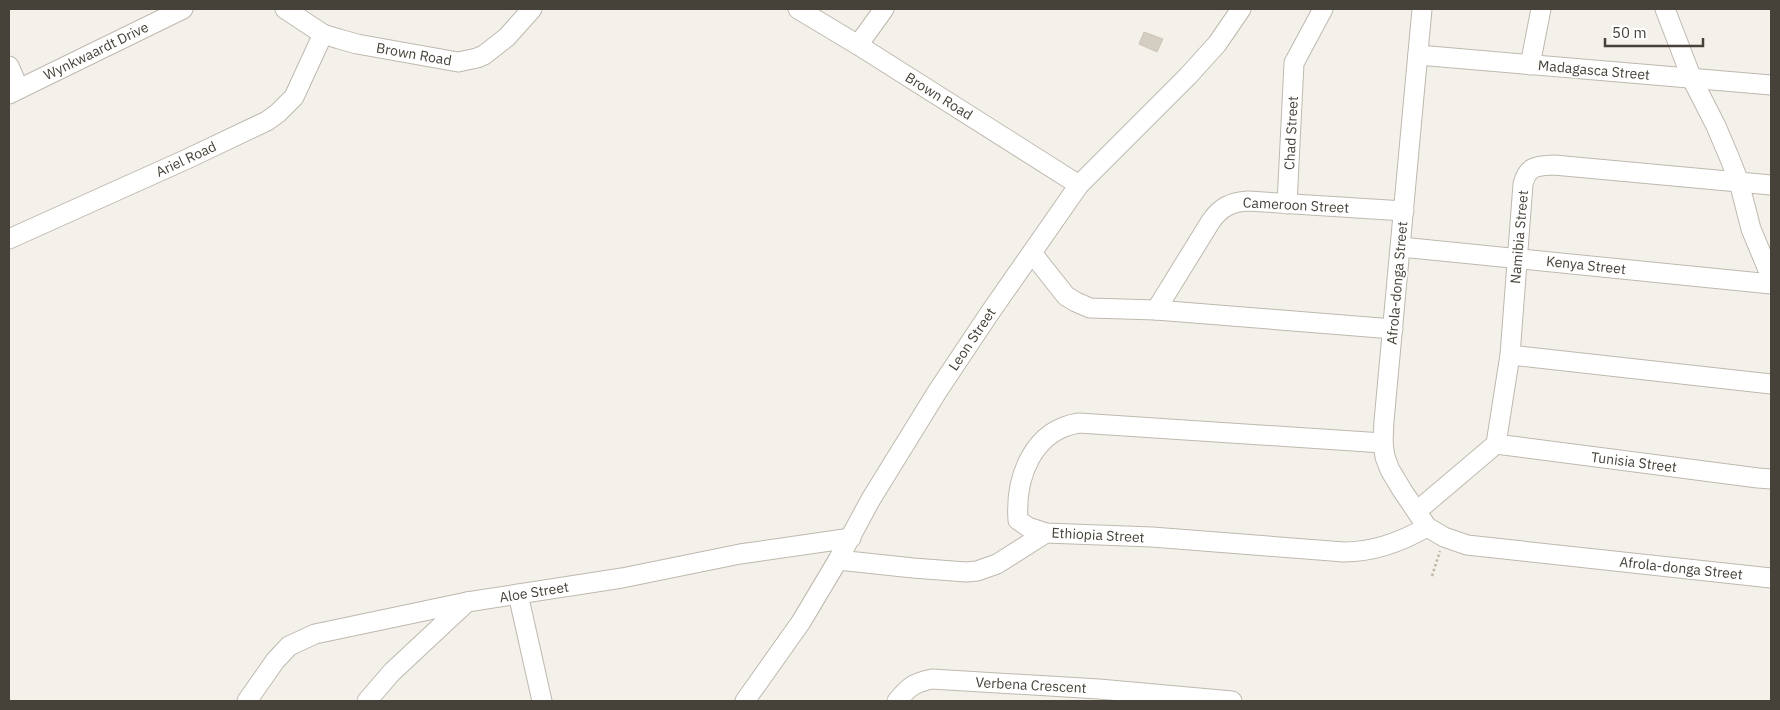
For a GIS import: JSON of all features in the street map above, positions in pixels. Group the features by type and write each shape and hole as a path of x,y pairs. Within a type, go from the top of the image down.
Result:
{"street":[{"name":"Wynkwaardt Drive","path":"14,91 183,9"},
{"name":"Brown Road","path":"285,9 323,34 357,44 458,62 484,55 507,37 532,9"},
{"name":"Brown Road","path":"798,9 1079,185"},
{"path":"858,45 884,9"},
{"name":"Leon Street","path":"745,701 801,622 851,538 898,453 988,314 1079,185 1188,76 1217,44 1241,9"},
{"name":"Chad Street","path":"1288,204 1294,63 1323,9"},
{"name":"Afrola-donga Street","path":"1422,9 1383,443 1385,457 1390,470 1427,527 1444,537 1467,545 1771,578"},
{"path":"1530,65 1541,9"},
{"path":"1665,9 1692,79 1716,126 1739,182 1751,229 1771,277"},
{"name":"Ariel Road","path":"9,239 267,121 294,97 323,34"},
{"name":"Madagasca Street","path":"1418,55 1771,85"},
{"path":"9,66 14,91"},
{"name":"Namibia Street","path":"1496,444 1510,355 1523,184 1525,175 1533,167 1554,166 1771,185"},
{"name":"Cameroon Street","path":"1156,310 1211,221 1222,208 1237,202 1404,211"},
{"name":"Kenya Street","path":"1401,247 1771,284"},
{"path":"1032,253 1066,296 1090,308 1156,310 1393,329"},
{"path":"1510,355 1771,384"},
{"name":"Ethiopia Street","path":"1383,443 1089,423 1066,425 1050,433 1034,452 1024,469 1019,487 1018,520 1028,527 1046,533 1152,537 1344,552 1359,552 1395,544 1427,527"},
{"path":"1417,511 1496,444"},
{"name":"Tunisia Street","path":"1496,444 1771,479"},
{"path":"838,560 966,572 977,571 997,564 1046,533"},
{"name":"Aloe Street","path":"247,701 275,661 289,646 315,634 467,602 622,578 740,554 851,538"},
{"path":"518,594 542,701"},
{"path":"367,701 392,672 467,602"},
{"name":"Verbena Crescent","path":"897,701 911,686 932,679 1098,695 1232,701"}],"path":[{"path":"1432,576 1444,537"}],"building":[{"path":"1144,32 1163,39 1157,52 1139,44"}]}
